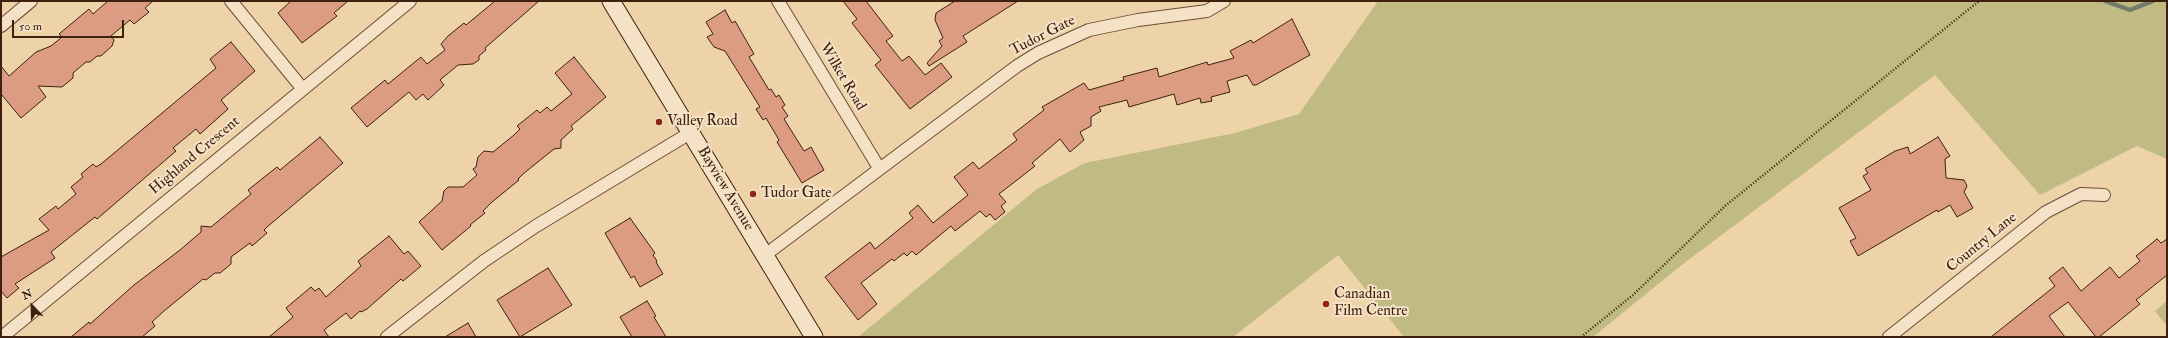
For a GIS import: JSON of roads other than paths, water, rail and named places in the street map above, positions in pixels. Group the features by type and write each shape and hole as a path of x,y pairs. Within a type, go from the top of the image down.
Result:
{"main road":[{"name":"Bayview Avenue","path":"611,1 814,337"}],"street":[{"path":"1,26 31,1"},
{"path":"231,1 302,88"},
{"name":"Highland Crescent","path":"2,337 302,88 410,1"},
{"name":"Wilket Road","path":"778,1 879,168"},
{"name":"Tudor Gate","path":"765,255 1017,66 1064,40 1089,30 1115,24 1207,11 1224,1"},
{"path":"387,337 484,260 536,226 690,133"},
{"name":"Country Lane","path":"1889,337 2046,212 2081,194 2104,195"}],"waterway":[{"path":"2105,1 2130,10 2153,1"}],"place":[{"name":"Valley Road","path":"659,122"},
{"name":"Tudor Gate","path":"753,194"},
{"name":"Canadian Film Centre","path":"1326,304"}]}
